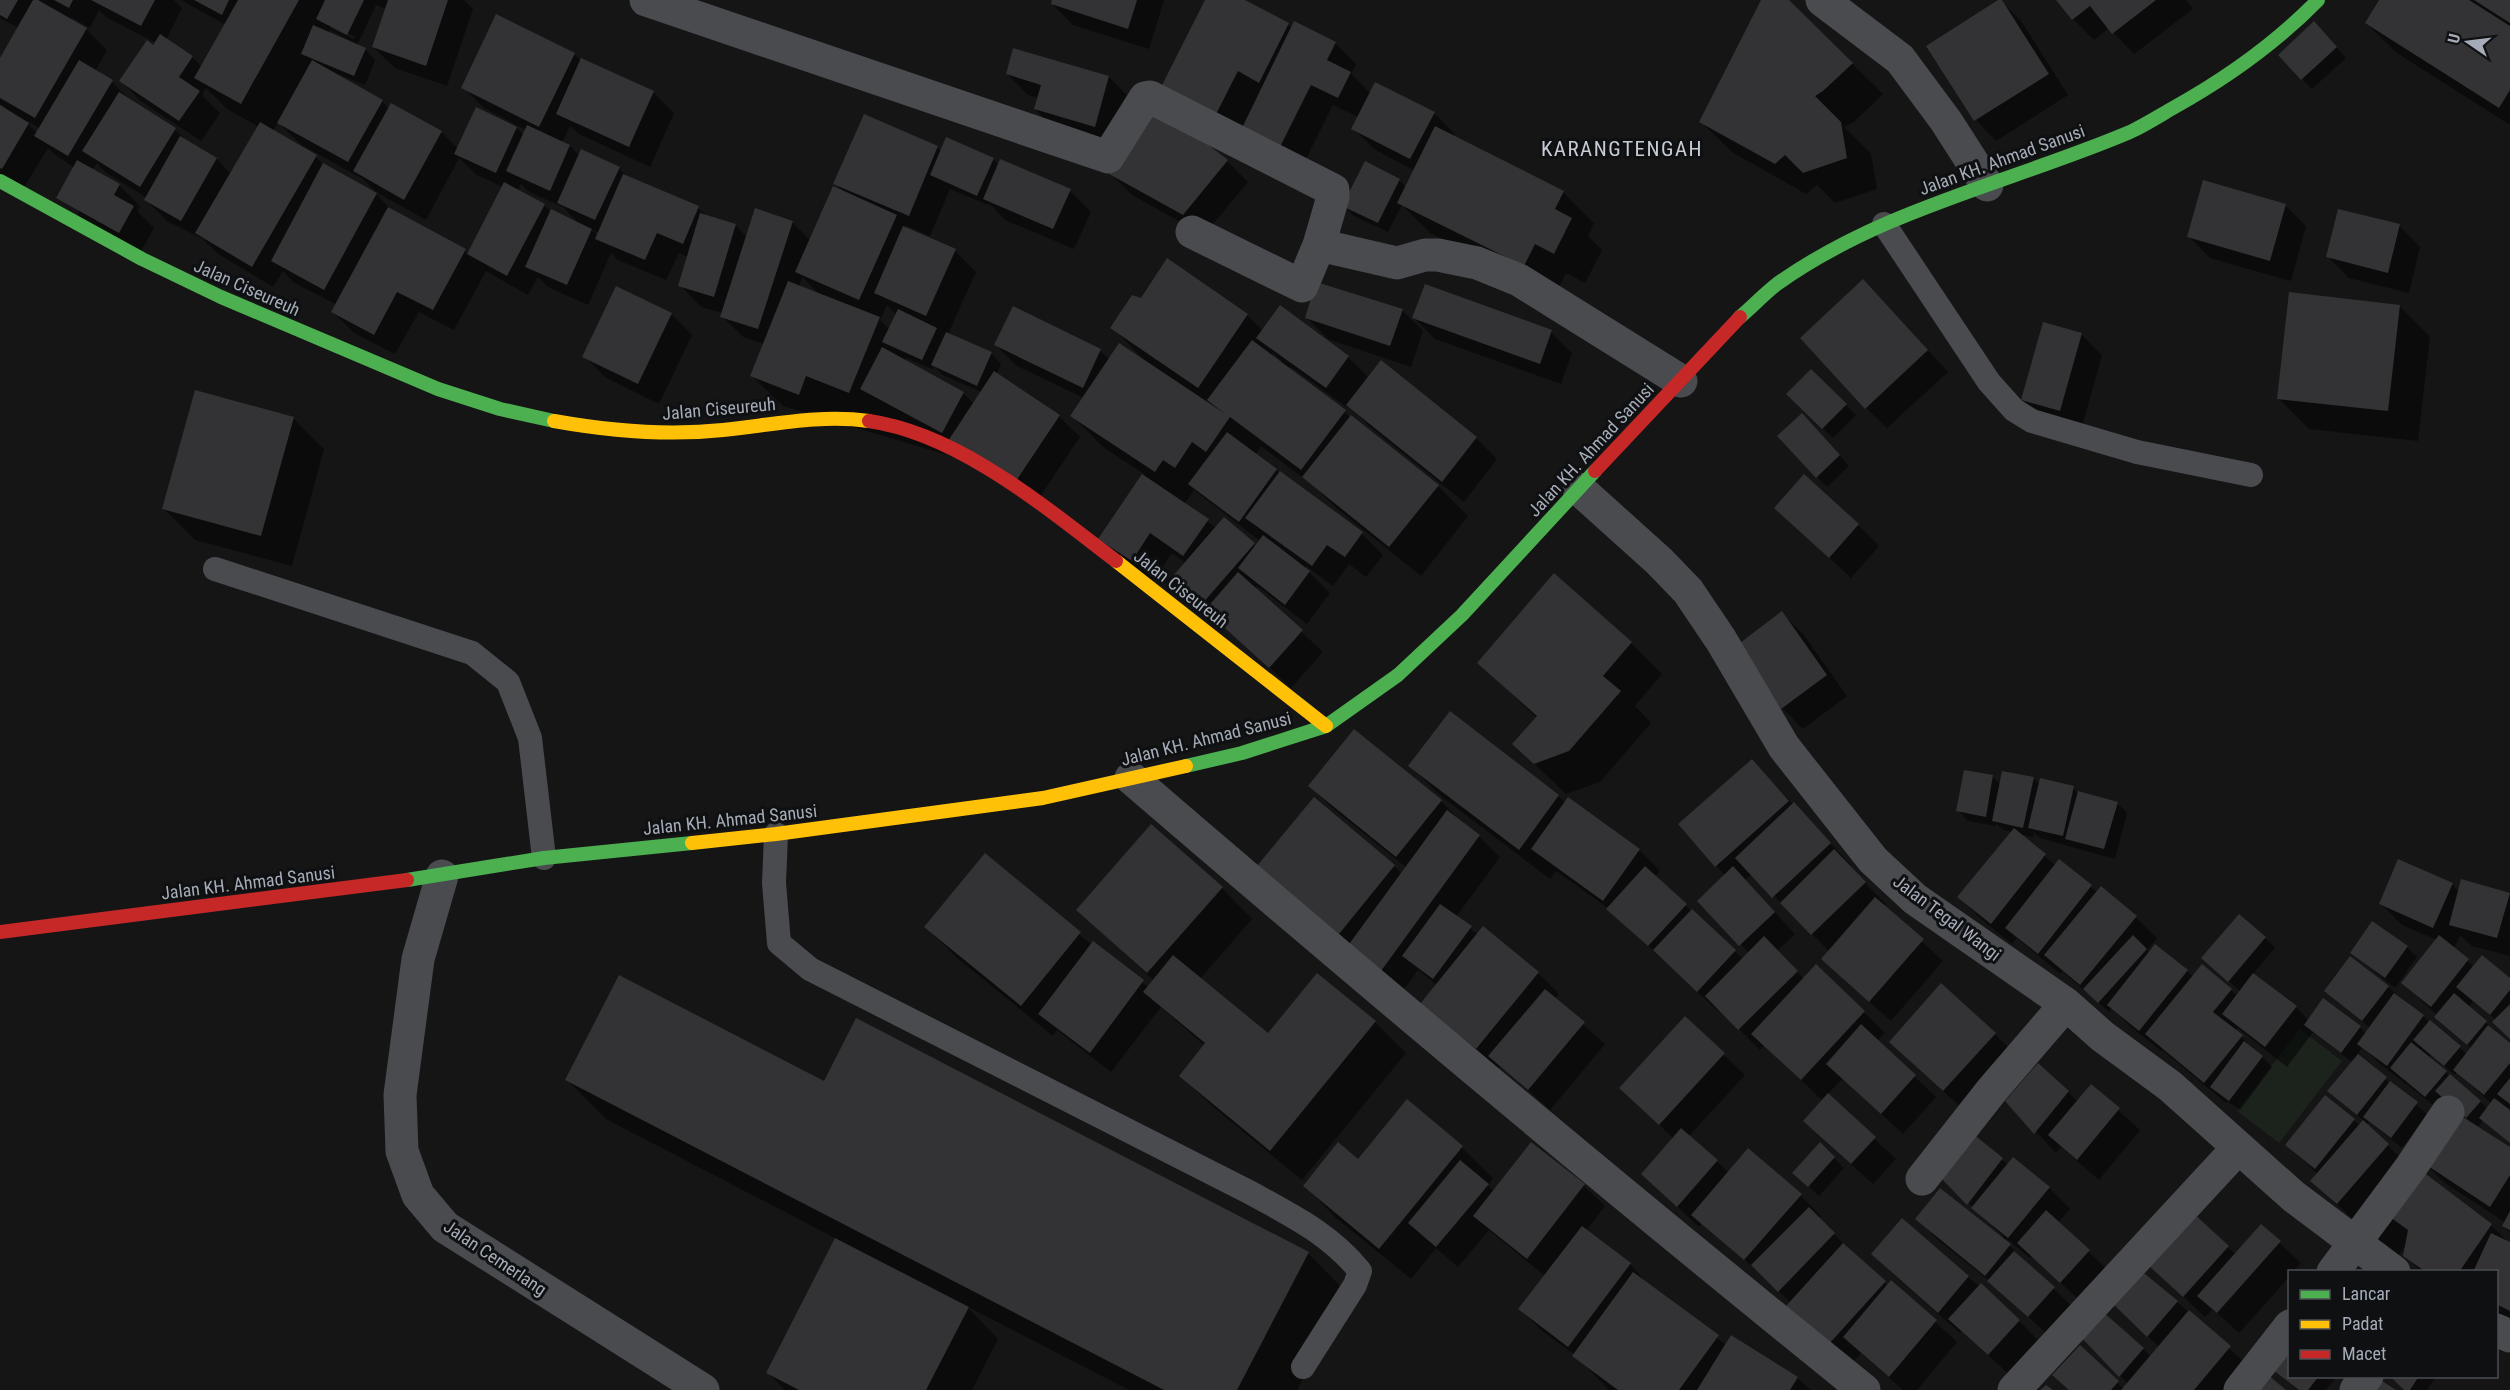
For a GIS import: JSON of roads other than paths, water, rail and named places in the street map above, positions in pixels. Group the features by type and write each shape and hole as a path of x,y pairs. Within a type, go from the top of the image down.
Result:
{"main road":[{"name":"Jalan KH. Ahmad Sanusi","path":"0,932 442,876 544,858 776,834 1043,798 1242,753 1326,726 1398,675 1462,615 1727,329 1776,285 1820,258 1884,224 2131,131 2246,64 2290,28 2318,0"},
{"name":"Jalan Ciseureuh","path":"0,181 165,271 390,371 440,391 487,405 558,422 642,433 699,432 759,423 829,417 864,420 908,431 964,458 1021,490 1179,609 1326,726"}],"street":[{"path":"646,0 1108,158 1145,98 1150,97 1333,189 1334,194 1319,245 1302,286 1192,232"},
{"path":"1822,0 1900,59 1946,121 1987,185"},
{"path":"1319,245 1397,263 1425,255 1438,255 1477,263 1519,280 1681,381"},
{"name":"Jalan Tegal Wangi","path":"1578,489 1651,553 1688,591 1721,640 1784,747 1873,860 1915,899 2066,1004 2102,1036 2170,1086 2293,1196 2391,1270"},
{"path":"1131,778 1422,1027 1684,1245 1864,1390"},
{"name":"Jalan Cemerlang","path":"442,876 418,959 400,1095 402,1150 418,1195 446,1227 703,1390"},
{"path":"1922,1179 1992,1090 2066,1004"},
{"path":"2334,1270 2448,1112"},
{"path":"2014,1390 2238,1148"},
{"path":"2240,1390 2288,1327"},
{"path":"2356,1390 2366,1378"}],"lane":[{"path":"1884,224 1989,382 2014,410 2032,421 2137,452 2251,476"},
{"path":"215,569 472,653 508,682 530,738 544,858"},
{"path":"776,834 774,883 779,943 810,969 1251,1193 1311,1226 1343,1250 1360,1271 1355,1285 1302,1367"}],"district":[{"name":"KARANGTENGAH","path":"1622,149"}]}
